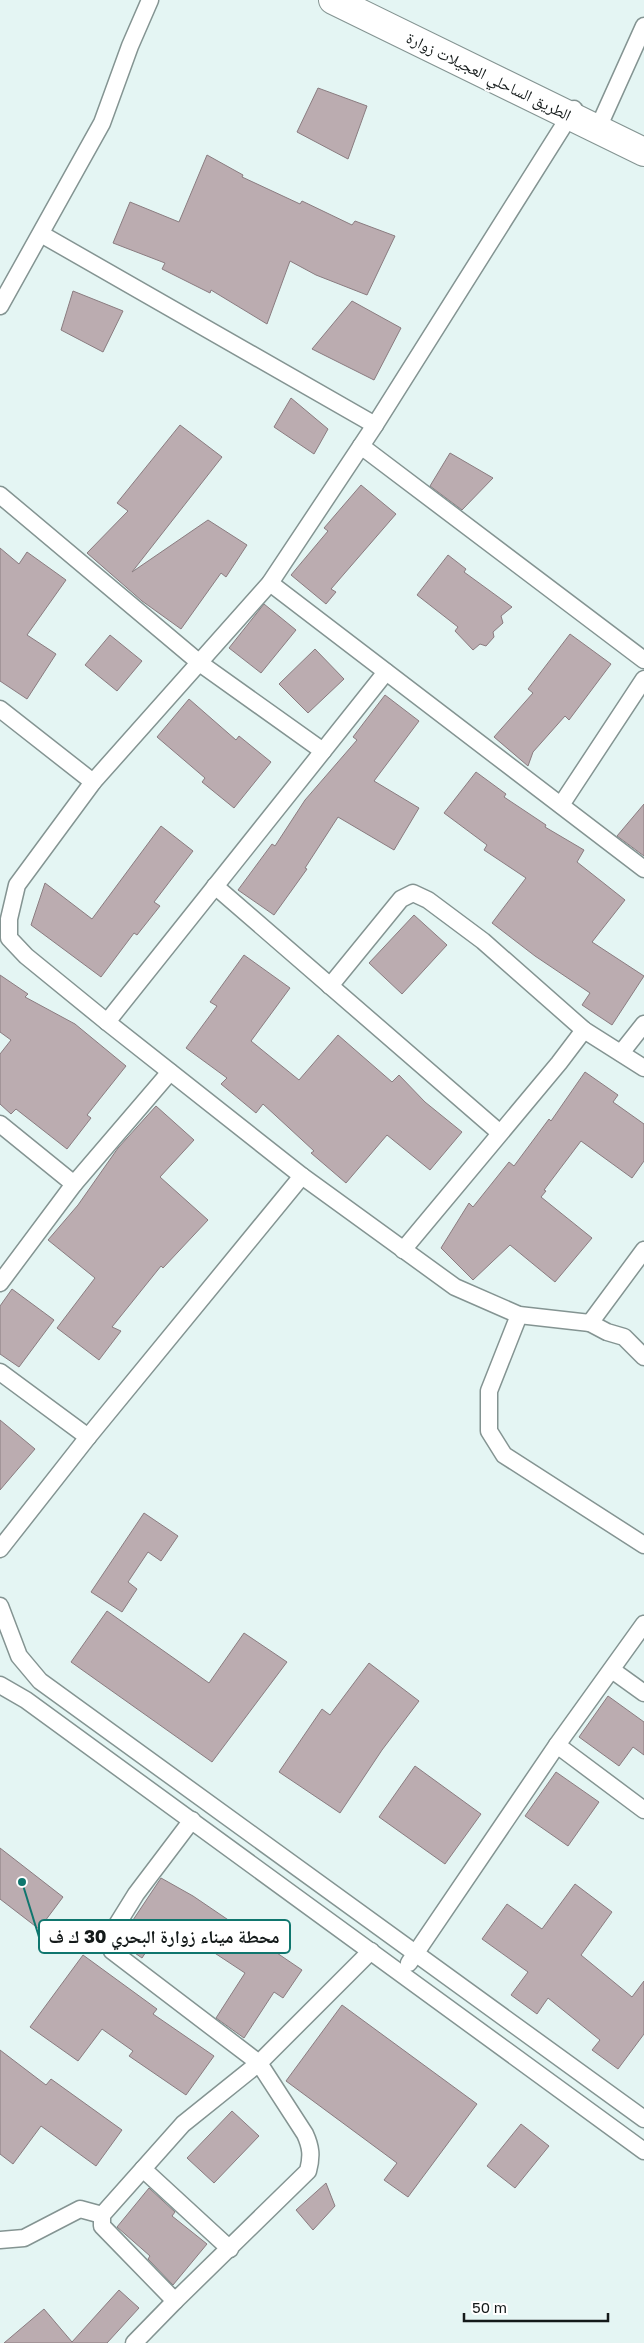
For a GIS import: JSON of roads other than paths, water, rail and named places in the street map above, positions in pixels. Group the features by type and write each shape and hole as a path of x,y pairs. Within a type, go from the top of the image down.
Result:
{"highway":[{"name":"الطريق الساحلي العجيلات زوارة","path":"333,0 574,110 644,152"},
{"path":"362,0 574,110 603,117 644,138"}],"street":[{"path":"0,306 102,123 130,46 150,0"},
{"path":"603,117 644,26"},
{"path":"574,110 375,425 270,584 201,664 93,782 17,885 9,919 9,938 26,956 106,1022 302,1176 455,1287 519,1315 590,1323 607,1332 624,1337 644,1357"},
{"path":"41,234 375,425"},
{"path":"361,446 644,660"},
{"path":"0,495 201,664 323,751"},
{"path":"270,584 644,869"},
{"path":"106,1022 386,672"},
{"path":"561,805 644,678"},
{"path":"0,709 93,782"},
{"path":"215,886 500,1134"},
{"path":"330,986 401,900 413,893 428,900 483,941 584,1030 644,1068"},
{"path":"621,1053 644,1024"},
{"path":"403,1250 584,1030"},
{"path":"0,1284 74,1184 170,1072"},
{"path":"0,1124 74,1184"},
{"path":"0,1549 88,1437 302,1176"},
{"path":"590,1323 644,1250"},
{"path":"519,1315 489,1391 488,1430 504,1455 644,1545"},
{"path":"0,1372 88,1437"},
{"path":"0,1606 19,1656 40,1681 644,2120"},
{"path":"402,1973 556,1745 644,1624"},
{"path":"612,1670 644,1693"},
{"path":"0,1685 26,1700 192,1820 644,2151"},
{"path":"556,1745 644,1810"},
{"path":"134,2343 308,2171 311,2159 311,2146 305,2134 259,2063 112,1951 113,1932 136,1894 192,1820"},
{"path":"176,2301 102,2226 102,2215 183,2124 259,2063 372,1951"},
{"path":"142,2169 230,2249"},
{"path":"0,2240 24,2238 80,2209 102,2215"}],"place":[{"name":"محطة ميناء زوارة البحري 30 ك ف","path":"22,1882"}]}
